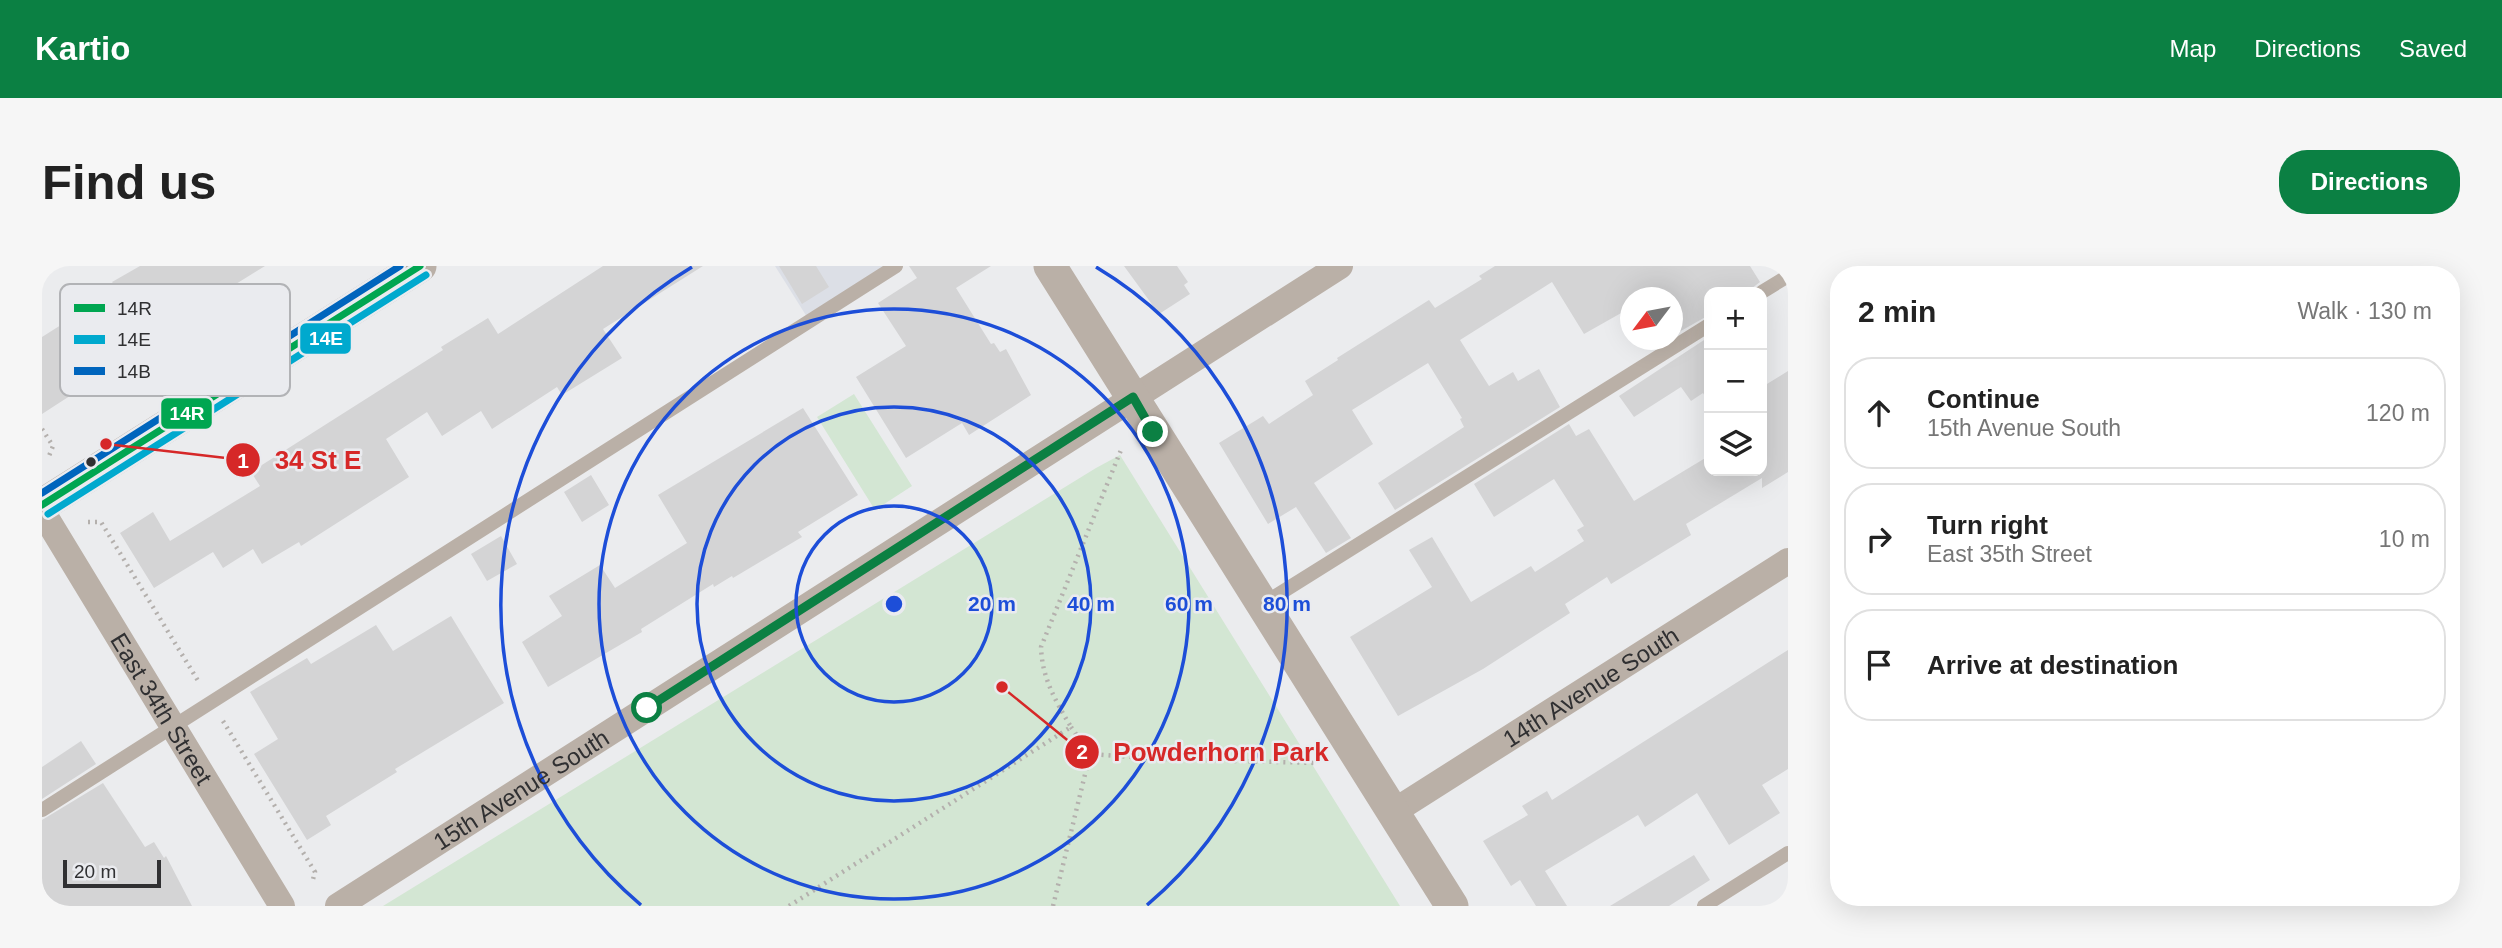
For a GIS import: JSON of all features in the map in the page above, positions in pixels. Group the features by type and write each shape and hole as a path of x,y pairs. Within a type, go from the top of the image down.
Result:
{"street":[{"path":"290,348 420,266"},
{"path":"1050,266 1452,906"},
{"name":"15th Avenue South","path":"338,906 1340,266"},
{"path":"42,505 214,396"},
{"name":"East 34th Street","path":"42,511 282,906"},
{"name":"14th Avenue South","path":"1394,813 1788,561"}],"lane":[{"path":"42,810 896,266"},
{"path":"1767,289 1788,276"},
{"path":"1263,604 1704,328"},
{"path":"1704,906 1788,853"}],"path":[{"path":"42,429 52,446 49,456"},
{"path":"1053,906 1090,754 1049,689 1042,668 1041,647 1121,450"},
{"path":"789,906 1071,727"},
{"path":"1090,754 1159,759 1318,763"}],"shaded area":[{"path":"775,266 894,266 807,317"}],"green space":[{"path":"854,394 912,486 875,510 817,417"},
{"path":"1120,455 1400,906 383,906 1096,468"}],"building":[{"path":"140,266 265,266 236,284 112,282"},
{"path":"603,266 703,266 603,329 622,358 562,395 557,387 492,429 481,411 442,436 427,412 386,439 409,477 301,546 299,542 262,564 253,549 223,568 213,552 154,588 120,533 153,512 170,541 260,486 251,472 443,350 441,347 488,318 498,334"},
{"path":"779,266 816,266 829,287 802,304"},
{"path":"909,266 991,266 956,288 991,344 994,343 1000,352 1006,349 1031,395 969,435 962,423 906,458 856,377 906,346 878,303 917,278"},
{"path":"1124,266 1177,266 1188,282 1184,285 1190,294 1159,314"},
{"path":"1495,266 1750,266 1760,282 1754,287 1704,287 1704,318 1683,330 1683,287 1620,287 1620,314 1584,334 1552,282 1460,340 1489,386 1513,372 1518,381 1539,369 1560,407 1395,510 1378,483 1464,427 1460,419 1462,418 1428,363 1352,410 1373,444 1314,483 1351,538 1326,553 1296,507 1268,524 1219,443 1263,416 1269,424 1313,395 1305,381 1338,360 1337,358 1429,300 1435,308 1482,279 1479,276"},
{"path":"60,326 60,396 70,396 42,414 42,337"},
{"path":"1704,340 1704,395 1691,401 1681,387 1634,417 1619,396"},
{"path":"1788,371 1788,472 1762,488 1762,478 1686,524 1691,535 1611,584 1607,577 1565,604 1570,613 1483,669 1398,716 1350,637 1432,587 1409,550 1432,537 1471,602 1531,566 1535,572 1584,541 1577,530 1584,526 1554,479 1494,517 1474,484 1569,424 1576,436 1589,429 1634,501 1704,459 1704,476 1767,476 1767,384"},
{"path":"803,408 858,495 798,532 802,537 733,578 732,576 714,587 713,584 641,629 642,632 548,687 522,642 562,616 549,596 600,565 615,588 687,543 658,495"},
{"path":"591,475 609,505 582,522 564,492"},
{"path":"501,536 517,564 487,581 471,554"},
{"path":"451,616 504,703 395,769 397,772 326,816 331,825 307,840 254,754 278,739 250,692 307,658 311,664 376,625 393,651"},
{"path":"1788,650 1788,769 1762,785 1780,813 1729,845 1697,793 1645,827 1638,815 1545,871 1567,906 1536,906 1520,880 1511,886 1483,841 1528,815 1522,806 1547,791 1552,800"},
{"path":"81,741 96,764 42,799 42,767"},
{"path":"103,783 145,847 154,842 164,858 166,856 192,906 42,906 42,820"},
{"path":"1694,855 1710,880 1669,906 1610,906"}],"transit line":[{"name":"14B","path":"290,336 400,266"},
{"name":"14R","path":"290,348 420,266"},
{"name":"14E","path":"290,361 426,275"},
{"name":"14B","path":"42,493 195,396"},
{"name":"14R","path":"42,505 214,396"},
{"name":"14E","path":"48,514 235,396"}],"place":[{"name":"34 St E","path":"106,444"},
{"name":"Powderhorn Park","path":"1002,687"}],"route":[{"path":"647,708 1133,397 1153,432"}]}
